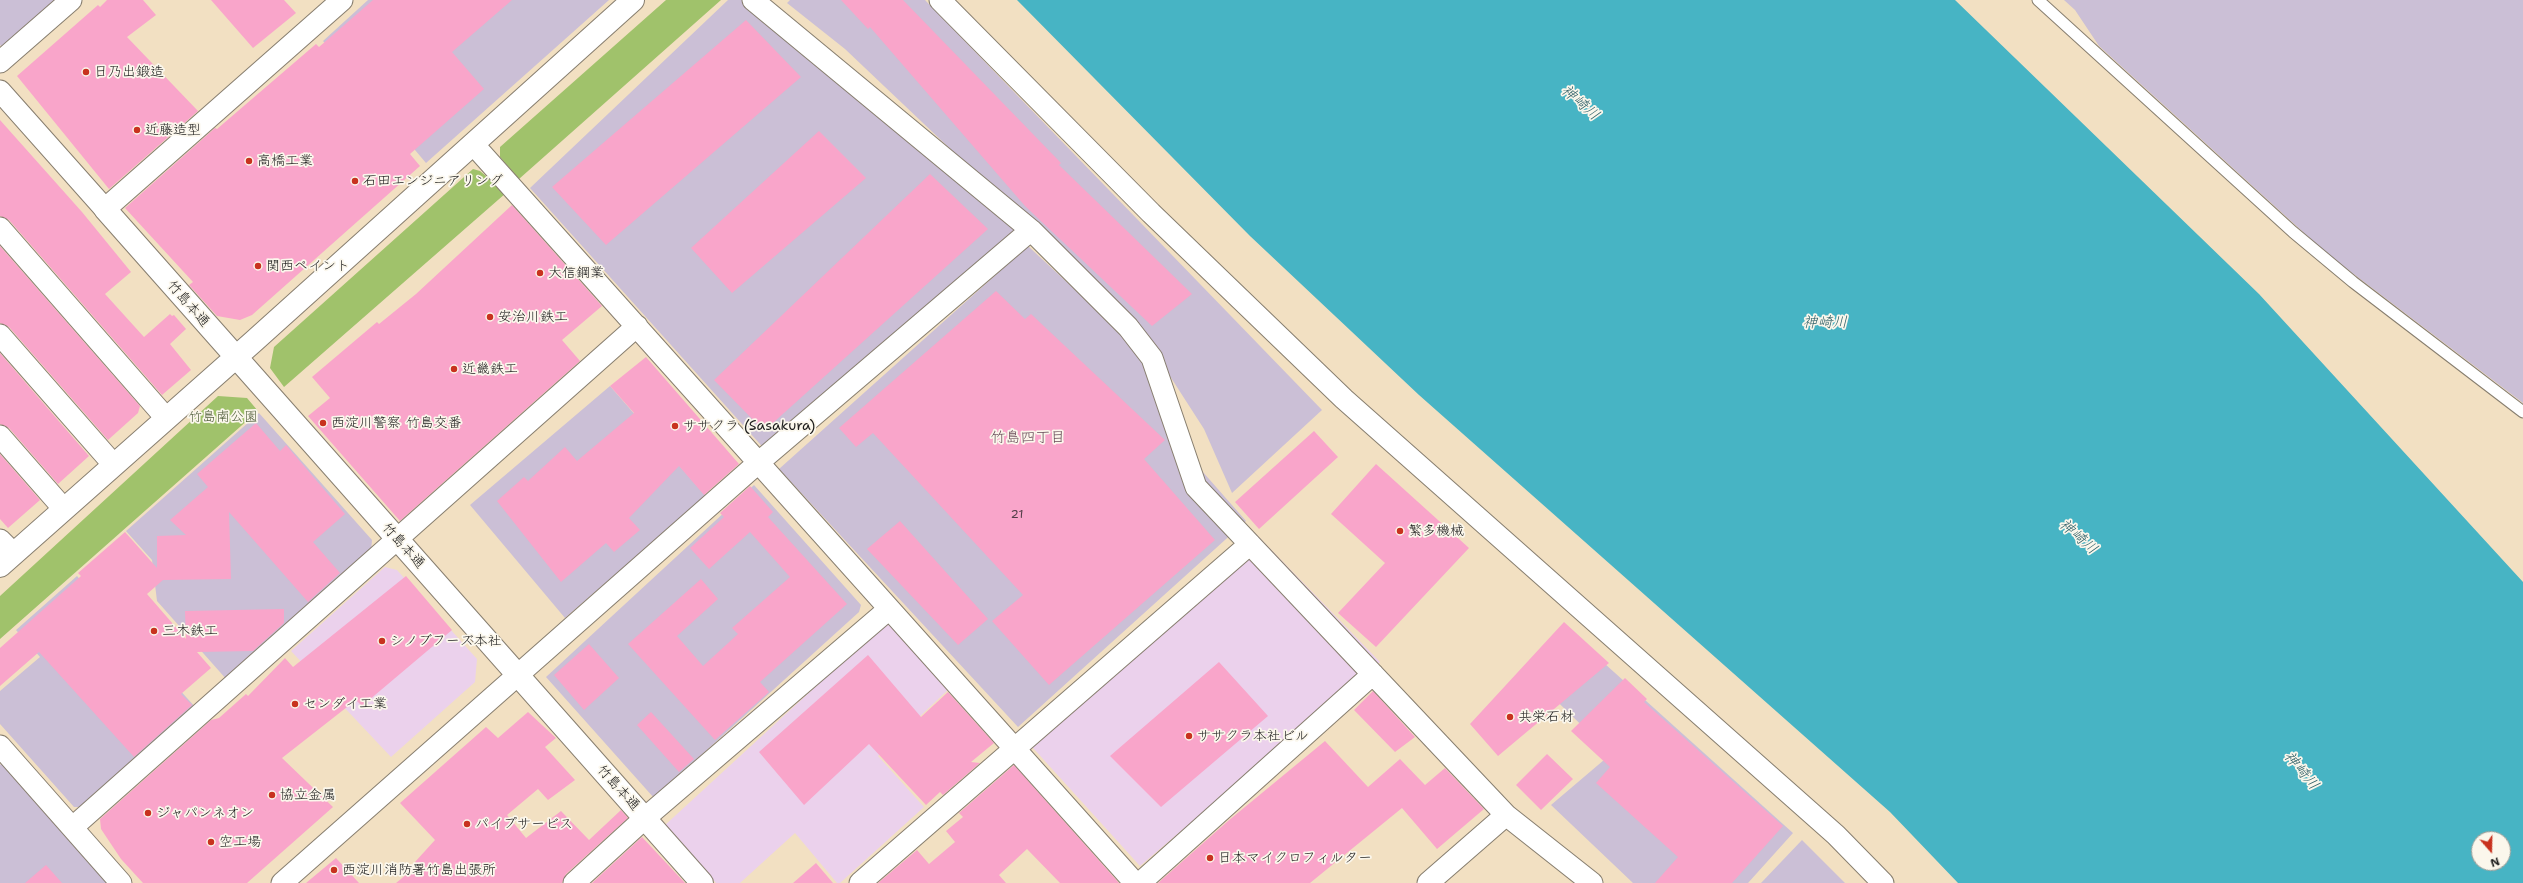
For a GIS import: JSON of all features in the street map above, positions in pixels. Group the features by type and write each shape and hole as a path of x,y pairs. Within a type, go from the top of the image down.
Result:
{"street":[{"path":"0,62 70,0"},
{"path":"0,91 105,209 342,0"},
{"path":"4,553 63,508 236,358 632,0"},
{"path":"753,0 1031,230 1128,327 1152,358 1196,487 1506,815 1592,883"},
{"path":"940,0 1151,213 1344,400 1836,835 1883,883"},
{"path":"473,144 637,326 1013,750 1135,883"},
{"name":"竹島本通","path":"105,209 702,883"},
{"path":"0,228 166,418"},
{"path":"282,883 758,463 1031,230"},
{"path":"73,827 398,540 637,326"},
{"path":"0,335 113,464"},
{"path":"0,436 63,508"},
{"path":"860,883 1250,544"},
{"path":"574,883 645,818 889,609"},
{"path":"1140,883 1373,674"},
{"path":"0,746 121,883"},
{"path":"1428,883 1506,815"}],"lane":[{"path":"2038,0 2293,232 2353,282 2523,412"}],"shaded area":[{"path":"0,0 56,0 2,47 0,45"},
{"path":"368,0 609,0 426,163 323,41"},
{"path":"728,0 747,0 876,103 1018,233 768,453 530,188"},
{"path":"790,0 925,0 1322,410 1232,493 1204,429 1139,328 845,49 787,3"},
{"path":"2064,0 2523,0 2523,403 2326,253 2099,46 2075,10"},
{"path":"1028,246 1129,340 1202,471 1246,521 1018,727 779,469"},
{"path":"610,386 706,496 565,618 470,505"},
{"path":"259,413 372,540 371,551 227,680 157,601 152,560 126,531"},
{"path":"754,485 861,605 859,612 654,798 546,677"},
{"path":"1253,531 1380,662 1140,866 1024,738"},
{"path":"385,567 397,570 477,659 475,682 391,757 291,651"},
{"path":"77,576 196,708 83,807 74,807 0,724 0,691 40,657 16,630"},
{"path":"887,621 952,686 878,756 924,807 840,883 837,883 795,833 740,883 716,883 664,826"},
{"path":"1565,628 1793,833 1748,883 1633,883 1551,805 1611,754 1527,672"},
{"path":"2,763 109,883 0,883 0,765"},
{"path":"1802,840 1845,883 1761,883"}],"green space":[{"path":"666,0 721,0 519,179 500,157 500,147"},
{"name":"竹島南公園","path":"473,169 480,171 506,193 284,387 270,368 274,347"},
{"name":"竹島南公園","path":"218,396 247,398 258,411 0,639 0,596"}],"water":[{"name":"神崎川","path":"1017,0 1955,0 2259,294 2523,582 2523,883 1958,883 1890,812 1419,395 1250,236"}],"building":[{"path":"107,0 143,0 156,15 127,37 198,111 109,189 17,76 98,5 100,7"},
{"path":"211,0 284,0 296,13 253,48"},
{"path":"373,0 512,0 452,52 484,89 410,154 420,166 252,315 240,320 217,316 189,285 193,282 125,208 215,128 217,129 316,44 319,47"},
{"path":"841,0 903,0 1061,163 1059,165 1192,294 1152,326 1025,206 870,27 868,29"},
{"path":"746,20 801,77 606,245 552,187"},
{"path":"0,120 82,212 131,272 105,294 144,337 170,314 172,316 174,315 186,329 170,344 191,370 162,395 9,220 0,216"},
{"path":"819,131 866,178 732,293 691,248"},
{"path":"930,174 988,229 764,431 714,380"},
{"path":"512,205 602,306 562,340 580,361 400,521 308,416 330,398 312,377 377,322 379,324 416,294"},
{"path":"0,246 140,406 138,413 108,440 9,327 0,323"},
{"path":"996,291 1025,319 1031,314 1165,440 1144,459 1215,540 1049,685 992,621 1023,595 873,433 856,447 839,428"},
{"path":"0,353 89,456 58,484 9,428 0,424"},
{"path":"646,357 739,464 704,495 679,466 629,518 640,530 614,552 606,543 561,582 497,501 524,477 528,481 565,447 577,461 634,413 610,386"},
{"path":"256,423 280,451 286,445 345,514 313,542 340,573 308,602 229,512 231,579 163,580 147,594 186,639 185,611 284,609 284,623 253,651 197,652 211,668 181,694 192,705 134,757 39,652 0,686 0,648 81,576 78,573 125,532 157,568 157,536 186,535 170,520 208,487 197,474"},
{"path":"1314,431 1338,457 1259,529 1235,502"},
{"path":"0,454 40,500 8,528 0,519"},
{"name":"繁多機械","path":"1376,464 1469,548 1376,647 1338,613 1385,563 1331,514"},
{"path":"750,486 773,512 768,517 847,604 760,682 769,692 715,740 628,644 701,579 718,599 677,636 703,666 738,634 732,628 790,577 750,532 709,569 690,548 724,517 720,513"},
{"path":"900,521 988,619 958,645 867,549"},
{"path":"406,576 452,630 362,706 356,700 282,758 333,807 247,883 143,883 121,859 101,829 100,819 211,720 219,718 246,694 248,696 285,658 293,667"},
{"path":"1564,622 1609,663 1498,756 1470,724"},
{"path":"589,644 619,678 584,710 554,675"},
{"path":"868,655 921,717 948,692 994,743 971,762 980,763 943,795 940,792 926,805 869,744 804,805 759,752"},
{"name":"ササクラ本社ビル","path":"1219,662 1268,716 1161,807 1110,756"},
{"path":"1625,678 1647,699 1644,702 1783,826 1732,883 1655,883 1678,857 1596,783 1610,767 1571,731"},
{"path":"1373,691 1415,737 1395,752 1354,710"},
{"path":"528,712 556,738 545,747 575,780 548,800 538,789 507,815 526,838 561,811 589,840 621,810 628,818 566,874 562,883 396,883 418,865 415,862 435,840 400,803 486,727 498,738"},
{"path":"651,712 694,759 679,772 637,725"},
{"path":"1325,741 1368,787 1400,759 1425,785 1445,768 1484,809 1437,849 1402,808 1310,883 1158,883 1228,821"},
{"path":"1547,754 1573,779 1541,810 1516,785"},
{"path":"1014,765 1119,883 1060,883 1027,849 999,875 1006,883 878,883 917,850 929,864 955,842 946,831 963,817 959,813"},
{"path":"642,837 685,883 592,883"},
{"name":"西淀川消防署竹島出張所","path":"336,858 359,883 306,883"},
{"path":"816,863 833,883 793,883"},
{"path":"46,865 62,883 25,883"}],"place":[{"name":"日乃出鍛造","path":"86,72"},
{"name":"近藤造型","path":"137,130"},
{"name":"高橋工業","path":"249,161"},
{"name":"石田エンジニアリング","path":"355,181"},
{"name":"関西ペイント","path":"258,266"},
{"name":"大信鋼業","path":"540,273"},
{"name":"安治川鉄工","path":"490,317"},
{"name":"近畿鉄工","path":"454,369"},
{"name":"西淀川警察 竹島交番","path":"323,423"},
{"name":"ササクラ (Sasakura)","path":"675,426"},
{"name":"繁多機械","path":"1400,531"},
{"name":"三木鉄工","path":"154,631"},
{"name":"シノブフーズ本社","path":"382,641"},
{"name":"センダイ工業","path":"295,704"},
{"name":"共栄石材","path":"1510,717"},
{"name":"ササクラ本社ビル","path":"1189,736"},
{"name":"協立金属","path":"272,795"},
{"name":"ジャパンネオン","path":"148,813"},
{"name":"パイプサービス","path":"467,824"},
{"name":"空工場","path":"211,842"},
{"name":"日本マイクロフィルター","path":"1210,858"},
{"name":"西淀川消防署竹島出張所","path":"334,870"}],"district":[{"name":"竹島四丁目","path":"1028,438"}]}
